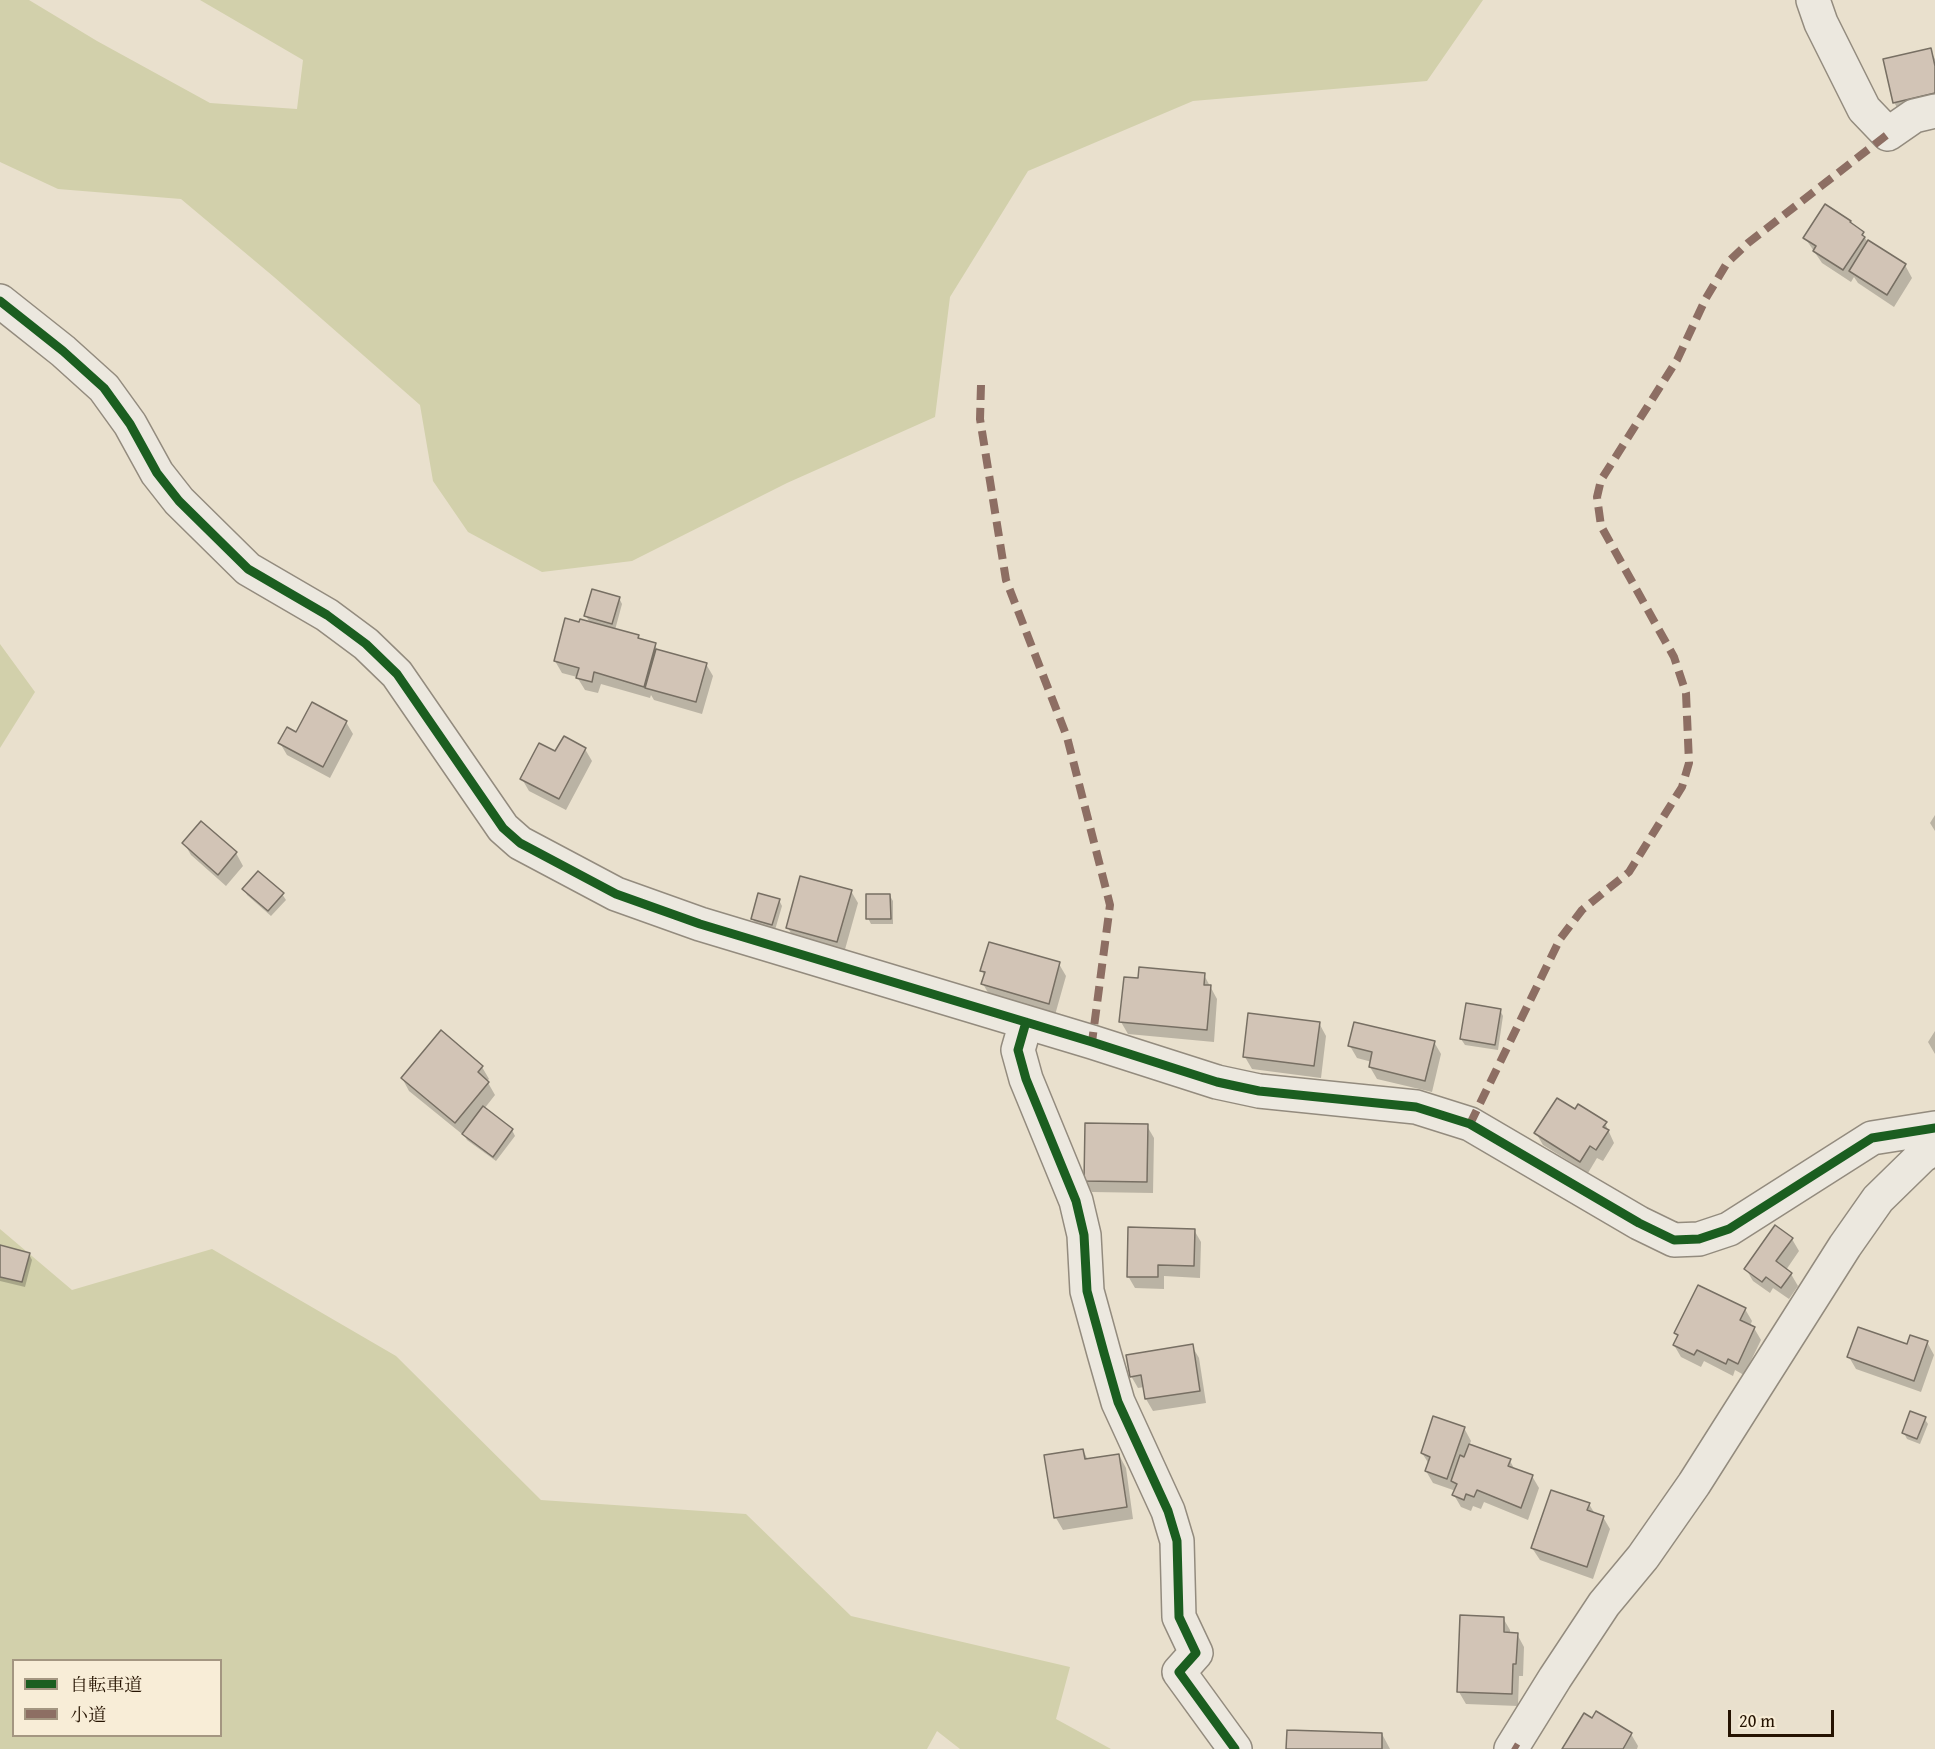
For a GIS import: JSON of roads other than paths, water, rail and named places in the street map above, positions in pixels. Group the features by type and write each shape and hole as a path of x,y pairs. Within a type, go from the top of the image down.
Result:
{"street":[{"path":"1813,0 1821,23 1864,110 1888,134 1914,116 1935,111"},
{"path":"0,301 63,351 104,388 130,424 157,473 179,501 248,569 327,615 366,644 396,674 503,828 520,843 616,894 700,924 1217,1082 1259,1091 1416,1107 1470,1124 1629,1217 1674,1240 1699,1239 1729,1229 1872,1138 1935,1128"},
{"path":"1026,1022 1018,1050 1026,1079 1076,1201 1084,1235 1087,1291 1118,1402 1168,1511 1177,1540 1179,1617 1196,1653 1179,1672 1235,1749"},
{"path":"1511,1749 1604,1604 1643,1557 1694,1484 1845,1246 1878,1199 1922,1156 1935,1148"}]}
